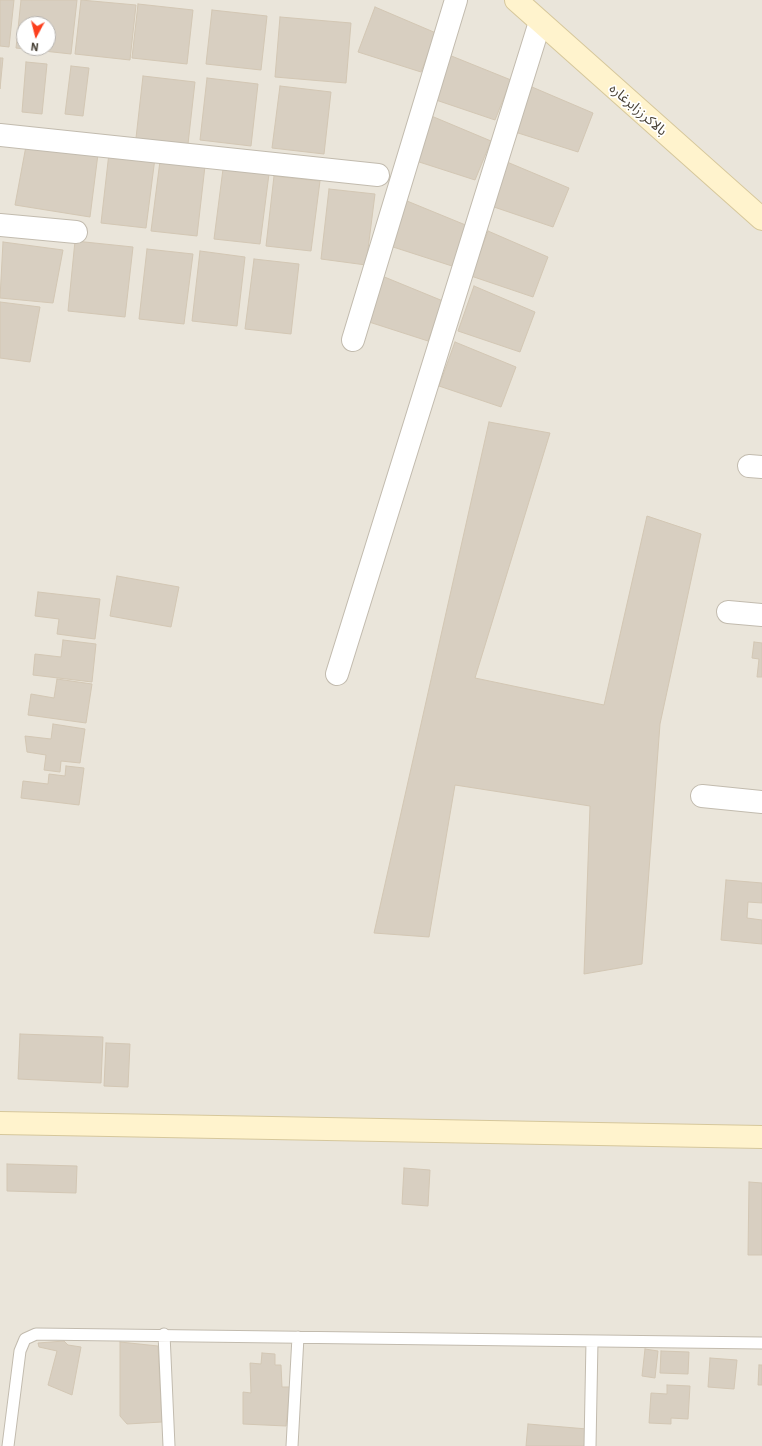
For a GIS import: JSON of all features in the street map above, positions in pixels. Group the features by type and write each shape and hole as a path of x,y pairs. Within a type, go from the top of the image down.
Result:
{"main road":[{"name":"بالاکرززابرغاره","path":"516,0 762,219"},
{"path":"0,1123 762,1136"}],"street":[{"path":"353,340 456,0"},
{"path":"337,674 540,22"},
{"path":"0,135 378,175"},
{"path":"0,225 76,232"},
{"path":"728,612 762,615"},
{"path":"702,796 762,802"}],"lane":[{"path":"8,1446 20,1351 25,1339 36,1334 164,1334 592,1342 762,1343"},
{"path":"164,1334 169,1446"},
{"path":"292,1446 298,1337"},
{"path":"590,1446 592,1342"}],"shaded area":[{"path":"0,0 762,0 762,1446 0,1446"}],"building":[{"path":"0,0 14,0 9,47 0,46"},
{"path":"21,0 77,0 71,54 56,52 56,16 19,16"},
{"path":"81,0 136,5 130,60 75,54"},
{"path":"138,4 193,10 187,64 132,58"},
{"path":"375,7 436,33 421,72 358,52"},
{"path":"212,10 267,16 261,70 206,64"},
{"path":"280,17 351,23 346,83 275,77"},
{"path":"449,55 511,80 495,120 433,99"},
{"path":"0,58 3,58 0,89"},
{"path":"26,62 47,64 42,114 22,112"},
{"path":"71,66 89,68 83,116 65,114"},
{"path":"143,76 195,82 188,144 136,138"},
{"path":"207,78 258,84 251,146 200,140"},
{"path":"280,86 331,92 324,154 272,148"},
{"path":"532,87 593,113 578,152 515,132"},
{"path":"429,115 491,141 475,180 413,160"},
{"path":"26,146 98,154 90,217 15,205"},
{"path":"109,153 155,158 146,228 101,223"},
{"path":"160,161 205,166 197,236 151,231"},
{"path":"507,162 569,188 553,227 491,206"},
{"path":"223,169 269,174 260,244 214,239"},
{"path":"274,176 320,181 311,251 266,246"},
{"path":"329,189 375,194 366,265 321,259"},
{"path":"407,201 468,226 452,266 390,246"},
{"path":"488,231 548,257 533,297 471,276"},
{"path":"75,241 133,247 125,317 68,311"},
{"path":"3,242 63,250 53,303 0,298"},
{"path":"147,249 193,254 184,324 139,319"},
{"path":"200,251 245,257 237,326 192,321"},
{"path":"254,259 299,264 291,334 245,329"},
{"path":"382,276 443,301 428,341 366,321"},
{"path":"474,286 535,312 520,352 458,331"},
{"path":"0,302 40,307 30,362 0,358"},
{"path":"455,342 516,367 501,407 439,386"},
{"path":"489,422 550,433 475,678 604,705 647,516 701,534 660,724 642,964 584,974 590,806 455,785 429,937 374,933"},
{"path":"117,576 179,587 171,627 110,616"},
{"path":"38,592 100,599 95,639 57,634 59,619 35,616"},
{"path":"63,640 96,644 92,682 33,675 35,654 61,657"},
{"path":"754,642 762,643 762,677 757,677 759,659 752,658"},
{"path":"57,679 92,684 86,723 28,715 31,694 54,698"},
{"path":"53,724 85,729 80,763 61,761 60,772 44,770 46,755 27,752 25,736 51,739"},
{"path":"66,766 84,768 79,805 21,798 23,781 48,784 49,774 65,776"},
{"path":"726,880 762,883 762,903 748,902 747,918 762,920 762,944 721,940"},
{"path":"20,1034 103,1037 101,1083 18,1079"},
{"path":"106,1043 130,1044 128,1087 104,1086"},
{"path":"7,1164 77,1166 76,1193 7,1191"},
{"path":"404,1168 430,1170 428,1206 402,1204"},
{"path":"749,1182 762,1183 762,1255 748,1255"},
{"path":"64,1341 68,1345 81,1347 72,1395 48,1385 57,1351 39,1347 38,1343"},
{"path":"120,1342 158,1346 162,1422 127,1424 120,1416"},
{"path":"645,1349 658,1351 655,1378 642,1376"},
{"path":"661,1351 689,1352 688,1374 660,1373"},
{"path":"262,1353 275,1354 275,1365 281,1365 282,1387 290,1387 286,1426 243,1424 243,1392 251,1393 250,1363 261,1364"},
{"path":"710,1358 737,1360 734,1389 708,1387"},
{"path":"759,1365 762,1365 762,1385 758,1385"},
{"path":"667,1385 690,1386 688,1419 671,1418 671,1424 649,1423 651,1393 667,1394"},
{"path":"528,1424 587,1429 585,1446 526,1446"}]}
